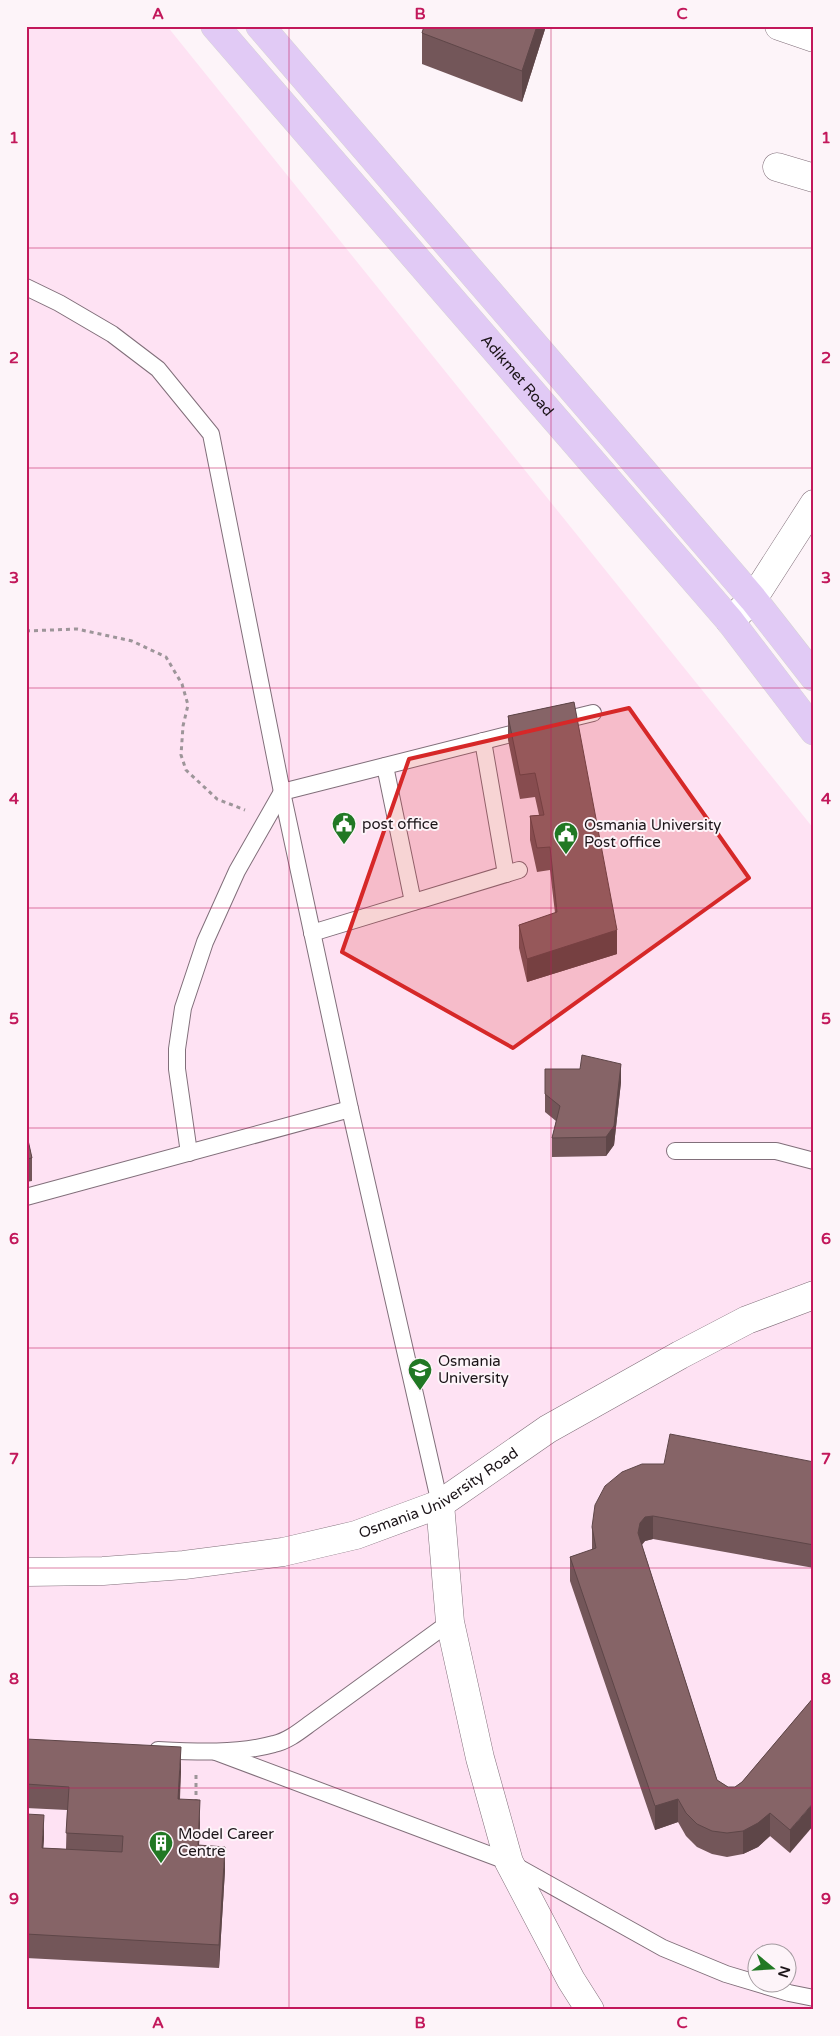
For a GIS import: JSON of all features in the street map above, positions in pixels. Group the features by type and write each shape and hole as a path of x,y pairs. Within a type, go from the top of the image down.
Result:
{"main road":[{"name":"Adikmet Road","path":"215,26 730,621 814,731"},
{"path":"260,26 753,600 814,677"},
{"path":"779,26 814,38"},
{"path":"778,166 814,178"},
{"path":"730,621 753,600 814,504"},
{"name":"Osmania University Road","path":"26,1572 103,1571 184,1564 283,1552 356,1534 440,1504 548,1429 747,1320 814,1294"},
{"path":"440,1504 450,1622 480,1758 509,1862 570,1980 590,2010"}],"lane":[{"path":"26,287 59,303 112,334 158,369 212,434 282,792 312,933 440,1504"},
{"path":"189,1153 177,1069 177,1048 183,1008 205,942 237,871 282,792 593,713"},
{"path":"312,933 512,872 482,741"},
{"path":"385,766 413,902"},
{"path":"26,1197 350,1109"},
{"path":"675,1151 776,1151 814,1160"},
{"path":"141,1749 216,1752 275,1744 292,1736 450,1622"},
{"path":"216,1752 509,1862 663,1948 726,1974 789,1993 814,1998"}],"path":[{"path":"26,631 77,630 132,641 166,657 182,684 188,706 182,726 181,755 186,770 217,800 250,812 264,806 282,792"},
{"path":"196,1752 196,1808"}],"highlighted area":[{"path":"629,708 749,878 513,1048 342,952 409,759"}],"shaded area":[{"name":"Osmania University","path":"26,26 167,26 814,829 814,2010 26,2010"}],"building":[{"path":"424,26 537,26 522,71 422,33"},
{"name":"Osmania University Post office","path":"574,702 617,930 527,959 519,925 557,912 550,847 537,848 530,816 544,815 535,773 520,775 508,716"},
{"path":"582,1055 621,1064 614,1126 606,1137 552,1138 560,1106 545,1094 545,1069 580,1069"},
{"path":"26,1131 32,1158 26,1159"},
{"path":"670,1434 814,1462 814,1545 653,1516 645,1517 640,1523 638,1533 717,1780 728,1787 735,1787 742,1782 814,1697 814,1802 790,1830 770,1813 758,1823 743,1831 727,1833 712,1831 697,1824 686,1813 678,1799 655,1806 570,1557 596,1548 592,1527 595,1505 605,1486 622,1472 642,1464 664,1464"},
{"name":"Model Career Centre","path":"26,1739 181,1747 178,1799 200,1800 198,1845 225,1847 219,1945 26,1934 28,1850 26,1850 26,1814 44,1815 42,1848 122,1852 123,1836 66,1833 69,1787 26,1784"}],"place":[{"name":"post office","path":"344,845"},
{"name":"Osmania University Post office","path":"566,855"},
{"name":"Osmania University","path":"420,1391"},
{"name":"Model Career Centre","path":"161,1864"}]}
